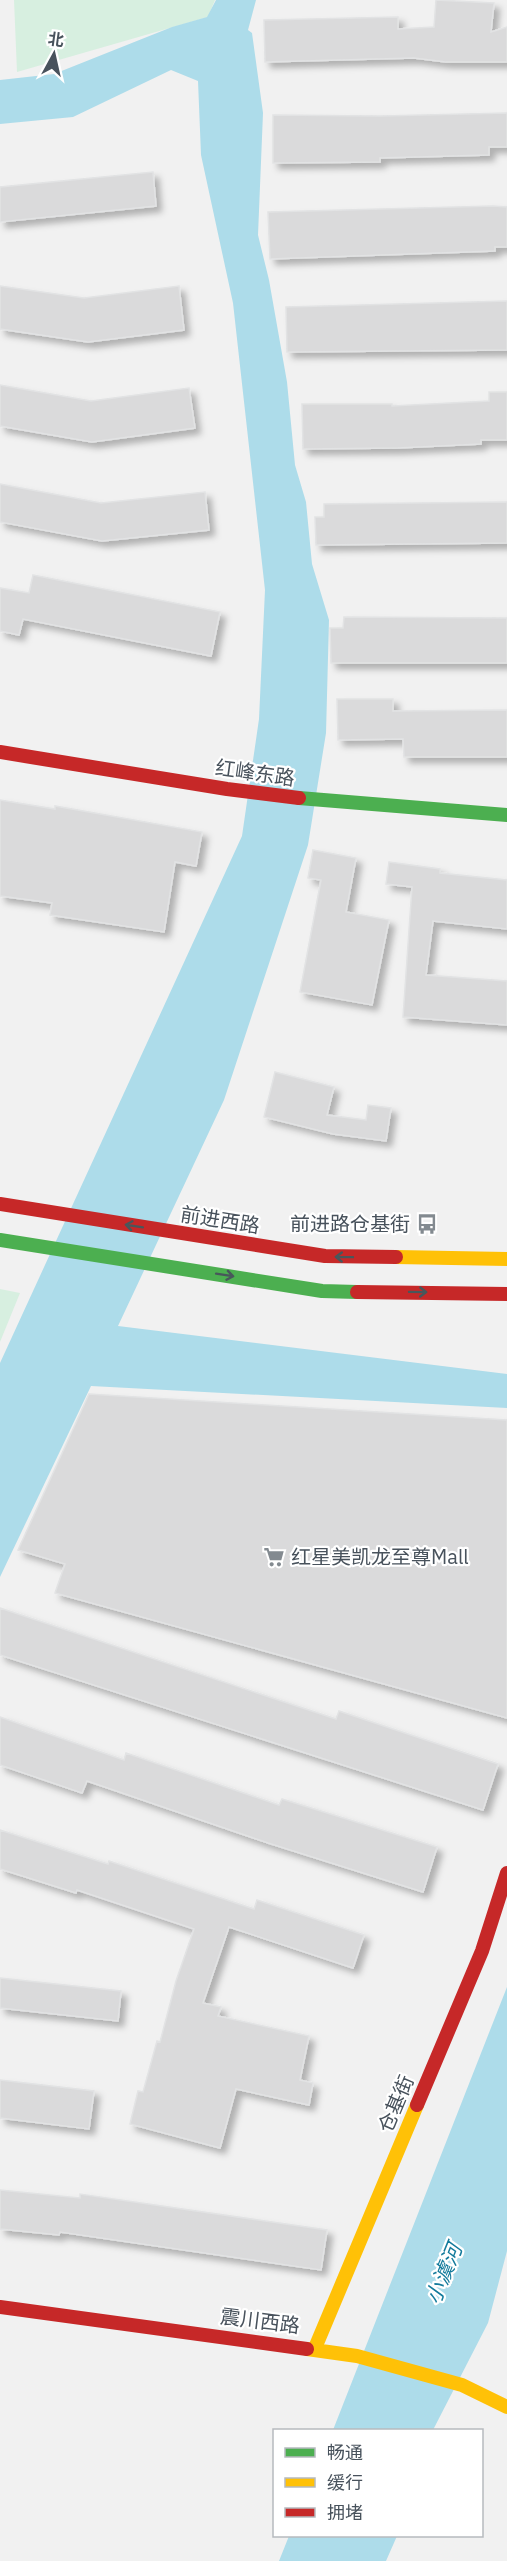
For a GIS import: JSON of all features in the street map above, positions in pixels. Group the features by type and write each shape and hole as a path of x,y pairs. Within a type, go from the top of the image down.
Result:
{"street":[{"name":"红峰东路","path":"0,752 227,789 332,802 507,815"},
{"name":"前进西路","path":"0,1204 326,1256 507,1259"},
{"path":"0,1240 322,1291 507,1294"},
{"name":"仓基街","path":"315,2348 482,1951 507,1873"},
{"name":"震川西路","path":"0,2307 315,2348 357,2356 462,2385 507,2407"}],"green space":[{"path":"14,0 215,0 208,17 17,72"},
{"path":"0,1289 20,1293 0,1342"}],"water":[{"path":"216,0 256,0 248,30 252,33 263,113 258,235 269,280 287,382 295,465 306,502 312,564 329,620 326,733 308,845 224,1100 118,1326 507,1374 507,1408 91,1386 0,1577 0,1363 242,836 259,719 265,590 233,303 201,155 198,81 171,70 73,117 0,124 0,80 54,74 172,27 207,17"},
{"name":"小澞河","path":"507,1987 507,2251 488,2323 434,2429 333,2429"},
{"path":"289,2537 397,2537 386,2561 279,2561"}],"building":[{"path":"436,0 494,3 491,32 507,27 507,62 446,62 414,58 265,62 264,20 398,17 398,29 434,27"},
{"path":"507,113 507,147 489,147 489,155 380,158 380,162 273,163 273,115 380,116"},
{"path":"153,172 156,206 0,222 0,187"},
{"path":"507,207 507,247 495,247 495,251 270,259 268,212"},
{"path":"0,286 84,298 179,286 184,330 88,342 0,329"},
{"path":"507,301 507,350 287,352 286,307"},
{"path":"0,385 91,401 189,388 195,428 92,442 0,426"},
{"path":"489,392 507,392 507,440 481,440 481,444 398,448 303,449 302,404 392,404 392,406 489,401"},
{"path":"0,484 101,503 205,492 209,530 102,541 0,522"},
{"path":"507,502 507,543 316,545 315,517 324,517 324,504"},
{"path":"33,575 220,612 211,656 23,619 19,635 0,631 0,588 29,593"},
{"path":"344,617 507,618 507,663 331,663 330,628 343,628"},
{"path":"337,699 393,699 393,711 507,710 507,757 404,757 403,739 338,740"},
{"path":"0,800 55,809 55,806 202,832 196,866 175,862 164,932 50,915 52,903 0,896"},
{"path":"313,850 356,858 346,912 389,920 372,1005 300,992 321,880 308,878"},
{"path":"389,862 440,869 440,873 507,880 507,929 433,921 426,975 507,981 507,1025 403,1017 412,887 386,884"},
{"path":"275,1072 334,1087 327,1115 366,1120 368,1105 391,1108 386,1141 333,1134 264,1117"},
{"name":"红星美凯龙至尊Mall","path":"89,1394 507,1420 507,1718 55,1593 65,1564 18,1550"},
{"path":"0,1608 336,1719 339,1711 498,1764 483,1810 0,1655"},
{"path":"0,1717 124,1760 126,1753 279,1805 282,1799 437,1847 423,1892 268,1843 87,1781 82,1793 0,1765"},
{"path":"0,1830 108,1864 109,1861 254,1909 257,1900 364,1935 353,1968 229,1927 203,2003 221,2007 218,2016 309,2036 300,2080 313,2083 309,2105 236,2089 220,2148 130,2124 138,2091 143,2092 157,2041 160,2042 176,1981 194,1929 77,1890 76,1893 0,1869"},
{"path":"0,1978 121,1991 118,2021 0,2008"},
{"path":"0,2080 94,2091 89,2129 0,2118"},
{"path":"0,2190 80,2198 80,2194 327,2230 321,2270 60,2232 59,2235 0,2229"}],"traffic: fast":[{"path":"299,798 507,815"},
{"path":"0,1240 322,1291 357,1292"}],"traffic: slow":[{"path":"396,1257 507,1259"},
{"path":"315,2348 417,2105"},
{"path":"307,2349 357,2356 462,2385 507,2407"}],"traffic: jam":[{"path":"0,752 227,789 299,798"},
{"path":"0,1204 325,1256 396,1257"},
{"path":"357,1292 507,1294"},
{"path":"417,2105 482,1951 507,1873"},
{"path":"0,2307 307,2349"}],"place":[{"name":"前进路仓基街","path":"427,1224"},
{"name":"红星美凯龙至尊Mall","path":"274,1557"}]}
